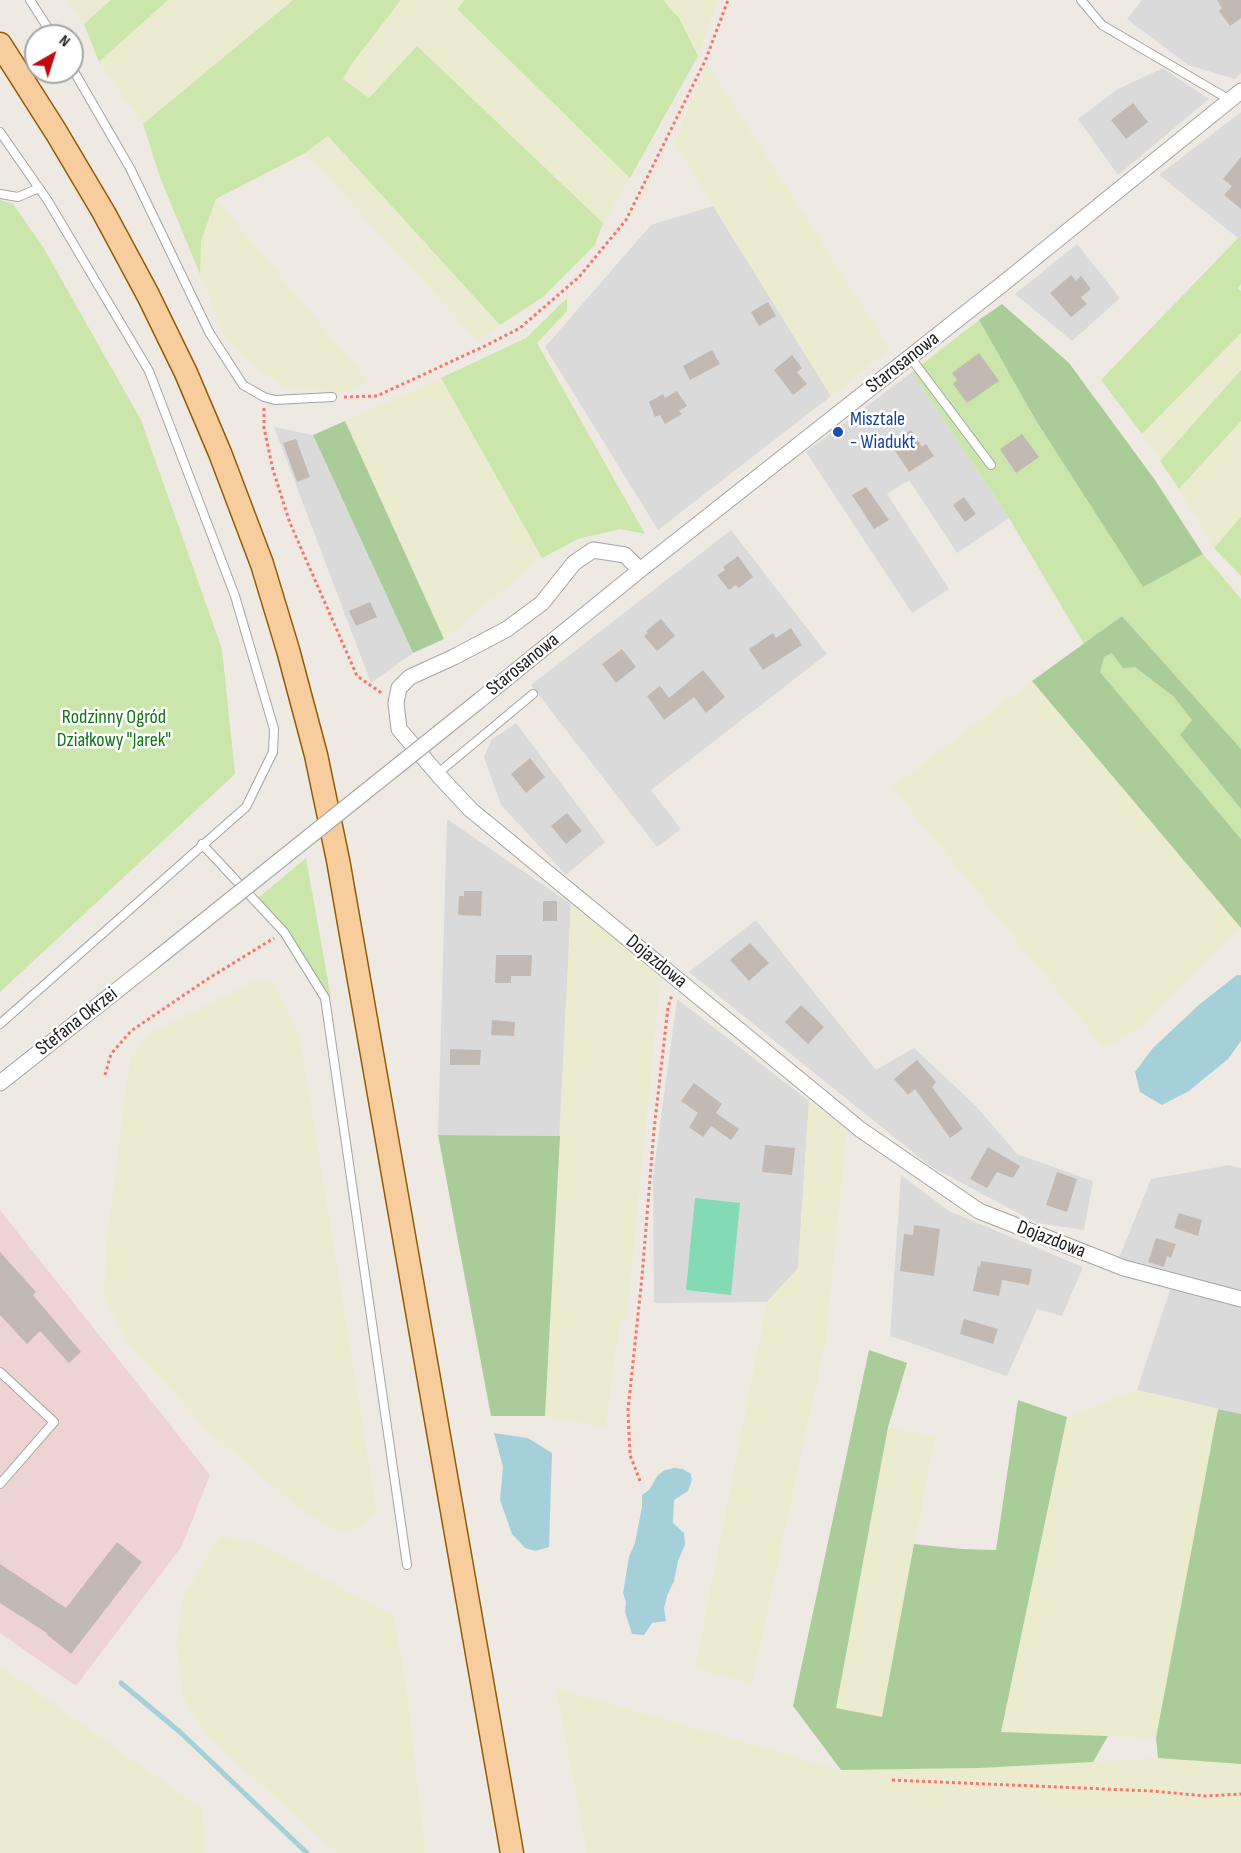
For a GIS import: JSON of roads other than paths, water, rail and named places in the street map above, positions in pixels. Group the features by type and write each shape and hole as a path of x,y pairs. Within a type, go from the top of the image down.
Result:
{"main road":[{"path":"0,44 104,213 186,373 220,453 262,564 288,650 316,755 338,860 513,1853"}],"street":[{"name":"Starosanowa","path":"154,961 640,570 1236,96"},
{"name":"Dojazdowa","path":"640,570 625,555 593,550 574,563 542,603 507,629 410,677 399,688 396,703 399,729 471,810 861,1130 979,1212 1124,1268 1241,1299"},
{"name":"Stefana Okrzei","path":"0,1083 154,961"}],"lane":[{"path":"30,0 45,24"},
{"path":"1081,0 1102,25 1236,96"},
{"path":"81,84 130,168 208,332 243,385 264,397 275,400 332,397"},
{"path":"0,132 39,188 149,371 235,596 274,729 273,752 246,807 0,1024"},
{"path":"0,194 18,197 39,188"},
{"path":"910,357 991,465"},
{"path":"437,774 533,694"},
{"path":"202,844 284,932 325,998 407,1565"},
{"path":"0,1372 54,1422 0,1484"}],"water":[{"path":"1237,975 1241,975 1241,1041 1228,1059 1189,1091 1162,1105 1140,1092 1135,1072 1152,1049 1201,1003"},
{"path":"494,1433 528,1438 552,1453 549,1547 536,1551 525,1548 512,1534 500,1500 503,1467"},
{"path":"674,1468 683,1469 691,1474 692,1480 688,1491 674,1500 673,1523 684,1533 685,1545 664,1608 666,1621 652,1623 644,1635 632,1634 625,1612 626,1602 623,1593 629,1557 635,1543 642,1507 642,1495 649,1490 658,1475"}],"waterway":[{"path":"121,1683 180,1732 307,1853"}],"place":[{"name":"Misztale - Wiadukt","path":"838,432"}],"park label":[{"name":"Rodzinny Ogród Działkowy \"Jarek\"","path":"114,730"}]}
